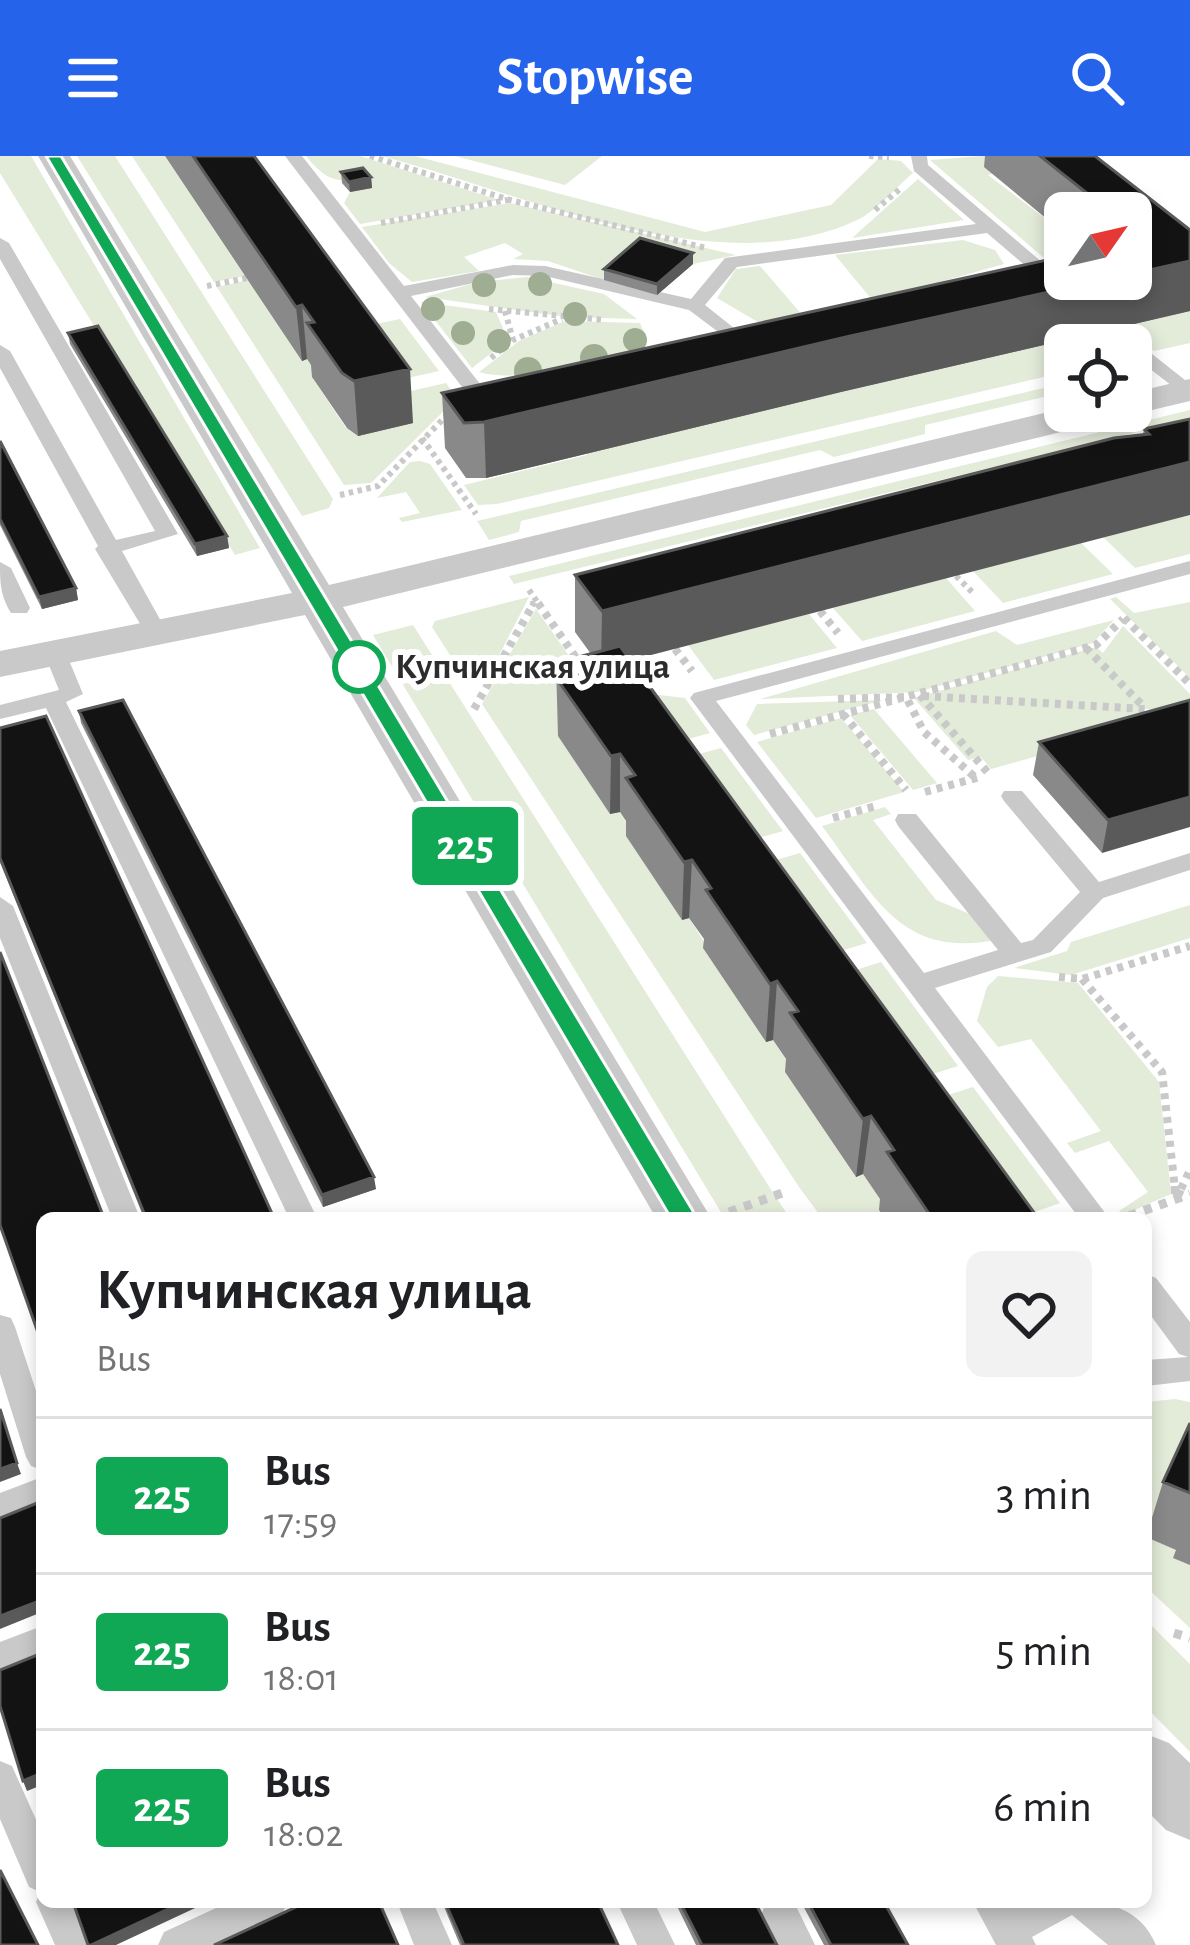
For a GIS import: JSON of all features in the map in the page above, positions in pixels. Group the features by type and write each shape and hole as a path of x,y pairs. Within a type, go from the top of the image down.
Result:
{"street":[{"path":"54,156 680,1212"},
{"path":"1152,400 1189,392"},
{"path":"0,664 319,600 1044,425"},
{"path":"1152,1771 1190,1808"}],"lane":[{"path":"293,156 478,397 527,386"},
{"path":"919,156 920,167 1044,274"},
{"path":"694,306 730,262 990,227"},
{"path":"0,243 167,534 106,549"},
{"path":"398,293 506,264 694,306 737,340"},
{"path":"1025,281 1044,278"},
{"path":"1080,300 1084,303"},
{"path":"0,352 156,632"},
{"path":"1152,361 1189,392"},
{"path":"1090,1212 702,698 1190,567"},
{"path":"0,568 19,608"},
{"path":"0,712 72,694 56,653"},
{"path":"52,699 300,1212"},
{"path":"1013,796 1094,892"},
{"path":"909,808 1016,955"},
{"path":"918,985 1042,946 1094,892 1190,860"},
{"path":"0,906 124,1212"},
{"path":"1152,1294 1190,1345"},
{"path":"0,1327 36,1438"},
{"path":"1152,1372 1190,1369"},
{"path":"0,1507 36,1493"},
{"path":"0,1657 36,1643"},
{"path":"0,1778 31,1820"},
{"path":"58,1908 74,1945"},
{"path":"177,1945 255,1908"},
{"path":"418,1908 433,1945"},
{"path":"638,1908 656,1945"},
{"path":"1005,1926 1046,1908"},
{"path":"1091,1908 1137,1945"}],"path":[{"path":"370,156 510,200 712,249"},
{"path":"348,228 510,200"},
{"path":"207,286 247,278"},
{"path":"484,308 563,319 639,321 694,306"},
{"path":"505,311 513,340"},
{"path":"465,380 513,340 563,319"},
{"path":"340,495 378,486 422,438 476,514"},
{"path":"529,590 583,668"},
{"path":"1098,592 1190,684"},
{"path":"474,709 536,601"},
{"path":"736,743 1085,647 1124,618"},
{"path":"1085,647 1145,709"},
{"path":"448,667 575,682"},
{"path":"920,695 1168,712"},
{"path":"920,695 991,775"},
{"path":"906,697 908,712 955,766 976,778"},
{"path":"843,714 909,808"},
{"path":"966,970 1082,979 1190,946"},
{"path":"1082,979 1162,1072 1176,1199"},
{"path":"1176,1199 1190,1170"},
{"path":"727,1212 785,1192"},
{"path":"1140,1212 1190,1194"},
{"path":"1174,1633 1190,1638"}],"green space":[{"path":"0,156 31,156 260,548 235,555 0,173"},
{"path":"77,156 115,156 333,499 329,508 302,516"},
{"path":"132,156 165,156 245,276 214,282"},
{"path":"306,156 360,156 499,200 360,224 344,203 350,192 370,188 363,179 331,178"},
{"path":"381,156 415,156 705,232 831,205 878,159 901,161 913,173 857,220 802,238 743,243 619,226"},
{"path":"455,156 602,156 565,185"},
{"path":"1046,156 988,175 1044,218 1044,258 930,160"},
{"path":"918,179 964,220 852,238"},
{"path":"510,203 736,255 693,264 640,249 604,280 548,261 513,259 523,254 505,243 464,257 479,271 412,282 389,263 362,227"},
{"path":"963,240 995,250 1004,264 873,301 835,255"},
{"path":"760,266 804,317 763,325 717,298 736,269"},
{"path":"527,277 604,294 637,319 567,317 425,297 478,282"},
{"path":"248,280 319,376 313,379 346,428 393,395 446,383 457,398 371,483 344,485 217,287"},
{"path":"421,302 496,312 508,340 472,368"},
{"path":"1190,311 1190,343 1154,351 1152,324 1135,324"},
{"path":"400,319 439,371 385,383 347,330"},
{"path":"565,321 640,323 646,337 617,357 568,370 516,375 479,372 519,341"},
{"path":"1044,345 1044,377 497,504 478,505 464,485 587,455 585,451"},
{"path":"1044,388 1044,397 925,425 925,434 834,457 820,450 521,521 519,532 489,540 477,521"},
{"path":"1190,410 1190,419 1152,428 1152,419"},
{"path":"1100,432 1137,432 514,584 509,576"},
{"path":"410,462 430,464 462,510 402,522 399,518 420,513 406,492 377,498"},
{"path":"1190,515 1190,554 1135,568 1103,537"},
{"path":"1081,543 1113,574 1003,603 973,571"},
{"path":"946,578 975,611 862,641 833,608"},
{"path":"529,597 492,669 457,666 432,627 435,621"},
{"path":"1116,597 1134,613 1190,602 1190,678 1110,599"},
{"path":"536,609 586,680 500,671"},
{"path":"809,614 837,648 714,680 688,645"},
{"path":"1114,620 1093,643 917,692 760,699 996,631 1017,645"},
{"path":"413,625 786,1212 721,1212 373,635"},
{"path":"1123,626 1190,694 1190,711 1145,709 1138,712 1176,718 991,769 981,757 968,760 914,698 1096,647 1103,653"},
{"path":"498,676 685,698 710,733 652,749 566,734 610,814 620,812 682,920 689,918 766,1041 773,1040 792,1069 785,1072 855,1176 863,1174 886,1207 880,1212 818,1212 482,704"},
{"path":"883,700 754,735 746,725 757,704"},
{"path":"874,709 937,783 913,790 850,715"},
{"path":"841,718 904,792 816,818 757,742"},
{"path":"721,748 783,831 723,848 663,764"},
{"path":"885,807 891,814 873,820 936,900 975,916 995,940 934,939 911,930 873,896 822,826"},
{"path":"800,853 867,943 804,962 739,871"},
{"path":"1190,905 1190,938 1071,975 1014,968 1067,951 1071,942"},
{"path":"881,962 958,1066 892,1087 817,982"},
{"path":"998,976 1078,983 1159,1082 1171,1194 1130,1212 1119,1211 1148,1192 1109,1141 1075,1153 1067,1143 1101,1131 1031,1039 998,1047 977,1021 987,987"},
{"path":"973,1087 1060,1203 1035,1212 1012,1212 907,1108"},
{"path":"1152,1401 1190,1402 1190,1469 1152,1527"},
{"path":"1152,1540 1176,1550 1190,1565 1190,1628 1152,1593"},
{"path":"1152,1626 1190,1664 1190,1752 1152,1713"}],"building":[{"path":"193,156 254,156 410,369 354,381 342,373 307,323 314,322 302,305 296,307"},
{"path":"1040,156 1095,156 1141,192 1085,192"},
{"path":"363,168 371,177 349,182 341,172"},
{"path":"1152,200 1190,230 1190,261 1152,269"},
{"path":"640,238 693,253 657,284 604,269"},
{"path":"1044,261 1044,293 484,422 464,423 442,393"},
{"path":"98,326 227,536 195,544 68,333"},
{"path":"1190,419 1190,462 602,611 575,575 1114,438 1149,434 1152,427"},
{"path":"0,441 76,588 39,597 0,519"},
{"path":"620,646 1034,1212 928,1212 887,1152 894,1150 871,1116 863,1119 790,1013 798,1011 777,981 770,984 706,890 711,888 692,860 684,862 626,778 635,775 620,754 611,756 557,679 566,677 556,663"},
{"path":"123,700 374,1177 322,1195 79,711"},
{"path":"1190,700 1190,797 1108,820 1039,742"},
{"path":"46,716 271,1212 144,1212 0,858 0,728"},
{"path":"0,952 102,1212 36,1212 36,1327 0,1225"},
{"path":"0,1409 17,1463 0,1469"},
{"path":"1190,1423 1190,1493 1163,1482"},
{"path":"36,1503 36,1602 0,1616 0,1518"},
{"path":"36,1655 36,1776 23,1781 0,1706 0,1670"},
{"path":"0,1870 38,1945 0,1945"},
{"path":"75,1908 170,1908 91,1945"},
{"path":"294,1908 382,1908 398,1945 214,1945"},
{"path":"448,1908 601,1908 618,1945 464,1945"},
{"path":"683,1908 758,1908 777,1945 702,1945"},
{"path":"811,1908 887,1908 908,1945 831,1945"}],"bus line":[{"name":"225","path":"54,156 680,1212"}],"place":[{"name":"Купчинская улица","path":"359,667"}]}
